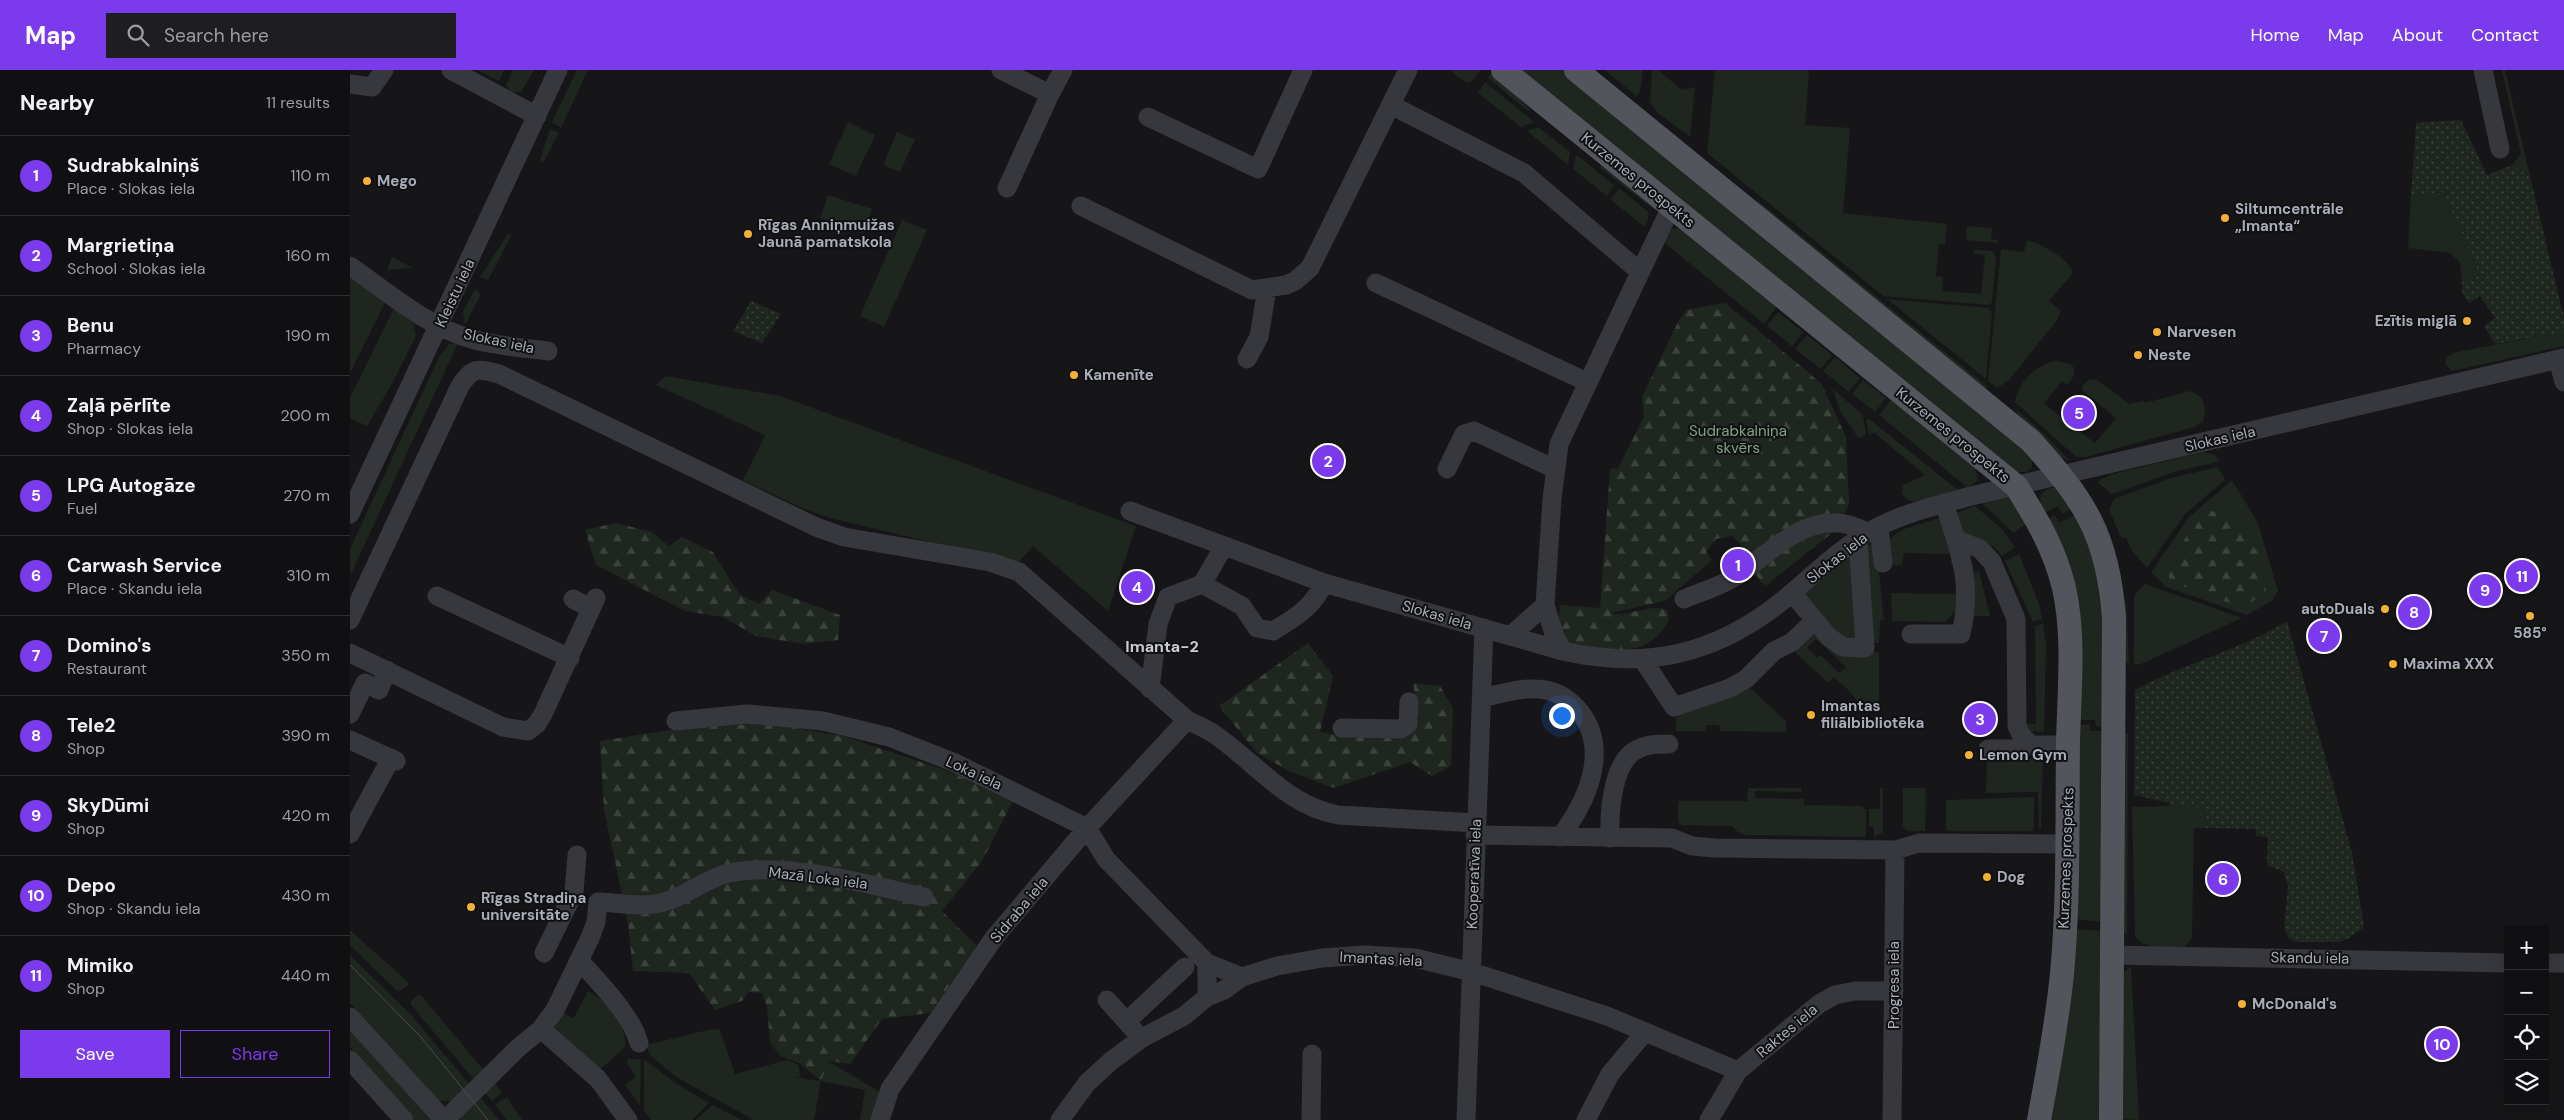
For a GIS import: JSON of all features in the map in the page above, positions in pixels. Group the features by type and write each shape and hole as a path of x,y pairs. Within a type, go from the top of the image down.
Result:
{"main road":[{"name":"Kurzemes prospekts","path":"1503,70 2016,486 2050,544 2064,590 2069,629 2067,844 2062,972 2039,1120"},
{"path":"1576,70 1993,408 2031,441 2062,476 2084,506 2102,545 2112,590 2115,678 2111,1120"}],"street":[{"path":"350,84 372,87 384,70"},
{"path":"451,70 537,116"},
{"name":"Kleistu iela","path":"350,514 440,326 558,70"},
{"path":"1001,70 1050,94"},
{"path":"1007,188 1063,70"},
{"path":"1148,117 1258,169 1303,70"},
{"path":"2483,70 2500,149"},
{"path":"1081,206 1252,290 1295,281 1310,268 1405,71"},
{"path":"1390,105 1524,173 1639,271"},
{"path":"1563,651 1555,637 1545,605 1555,469 1559,444 1639,271 1671,207"},
{"name":"Slokas iela","path":"350,266 420,316 440,326 477,340 548,351"},
{"path":"1376,282 1587,382"},
{"path":"1248,359 1258,337 1267,288"},
{"path":"477,340 482,355 481,369"},
{"path":"2561,359 2564,382"},
{"name":"Slokas iela","path":"1130,511 1324,582 1563,651 1589,657 1643,660 1684,653 1719,641 1758,619 1868,533 1906,514 1944,503 2561,359"},
{"path":"350,620 460,386 470,373 481,369 499,374 816,527 844,537 990,562 1018,572 1187,720 1211,732 1293,798 1320,812 1560,837 1672,838 1692,846 1715,848 1896,850 1919,844 2067,844"},
{"path":"1447,469 1464,434 1474,431 1555,469"},
{"path":"1911,634 1961,634 1967,606 1966,582 1956,538 1944,503"},
{"path":"1684,599 1732,579 1784,539 1803,529 1837,523 1852,524 1868,533 1883,563"},
{"path":"1792,593 1829,637 1843,647 1865,648 1868,533"},
{"path":"1956,538 1980,549 1992,562 2016,619 2017,726 2021,735 2031,745"},
{"path":"1150,689 1158,624 1168,597 1202,584 1224,546"},
{"path":"1202,584 1242,606 1257,628 1273,631 1301,614 1318,596 1324,582"},
{"path":"437,596 570,658"},
{"path":"350,653 503,727 528,731 537,724 543,714 570,658 593,603 573,599"},
{"path":"1510,636 1545,605"},
{"path":"1643,660 1674,707 1730,688 1746,679 1774,651 1792,642 1814,621"},
{"name":"Kooperatīva iela","path":"1466,1120 1475,829 1484,628"},
{"path":"350,714 358,680 379,690 387,670"},
{"path":"1482,698 1516,689 1550,691 1572,701 1585,719 1595,743 1590,780 1578,814 1560,837"},
{"path":"1342,728 1401,729 1408,724 1409,702"},
{"name":"Loka iela","path":"676,720 747,714 785,716 823,720 889,737 953,762 1087,828"},
{"name":"Sidraba iela","path":"880,1120 890,1090 994,938 1087,828 1187,720"},
{"path":"350,740 394,760 350,834"},
{"path":"1610,838 1610,818 1617,775 1626,759 1636,749 1652,744 1668,744"},
{"path":"1988,749 2014,749 2031,745 2068,746"},
{"path":"1087,828 1106,859 1207,963 1242,977"},
{"name":"Progresa iela","path":"1892,1120 1896,850"},
{"path":"544,953 574,892 577,855"},
{"name":"Mazā Loka iela","path":"579,960 596,922 598,902 643,905 669,901 698,885 728,874 774,870 862,883 924,897"},
{"name":"Imantas iela","path":"1060,1120 1087,1083 1142,1038 1184,1016 1207,997 1224,990 1242,977 1277,966 1322,958 1365,955 1415,958 1472,972 1607,1016 1738,1071"},
{"name":"Skandu iela","path":"2112,955 2504,963"},
{"path":"350,1018 444,1120 518,1048 541,1029 555,1010 579,960 610,996 633,1029 639,1043"},
{"path":"1207,963 1207,997"},
{"path":"2549,963 2564,963"},
{"path":"1126,1021 1185,967"},
{"name":"Raktes iela","path":"1709,1120 1738,1071 1819,1004 1835,995 1855,991 1894,991"},
{"path":"1107,1000 1142,1038"},
{"path":"541,1029 598,1080 628,1120"},
{"path":"1586,1120 1610,1074 1645,1032"},
{"path":"1311,1120 1312,1054"},
{"path":"350,1060 404,1120"}],"green space":[{"path":"477,70 504,70 499,81"},
{"path":"513,70 534,70 521,92 510,92 506,85"},
{"path":"577,70 588,70 561,128 552,122"},
{"path":"1450,70 1481,70 1471,82 1466,83"},
{"path":"1514,70 1563,70 2004,428 2032,459 2032,468 2026,472 2013,472"},
{"path":"1605,70 1643,70 1640,92 1636,96"},
{"path":"1652,70 1658,70 1682,90 1695,87 1690,137 1658,113 1650,103"},
{"path":"1715,70 1809,70 1805,125 1850,128 1843,213 1947,224 1945,244 1939,244 1936,276 1943,277 1942,291 1981,294 1985,255 1973,253 1974,250 1993,251 1996,258 1992,302 1989,305 1883,296 1707,153"},
{"path":"2502,70 2505,70 2530,176 2512,165 2521,154"},
{"path":"1492,73 1530,109 1528,111 1488,78"},
{"path":"1485,82 1534,122 1521,127 1478,93"},
{"path":"2461,120 2487,175 2512,165 2530,176 2564,318 2564,332 2495,344 2484,326 2495,318 2480,296 2469,303 2462,292 2462,282 2480,275 2443,192 2411,196 2416,123"},
{"path":"848,122 875,135 856,176 829,164"},
{"path":"1538,127 1570,152 1568,165 1527,131"},
{"path":"550,129 559,133 544,162 540,160"},
{"path":"897,132 915,139 900,172 883,165"},
{"path":"1577,155 1614,185 1607,196 1573,169"},
{"path":"1602,165 1654,205 1656,211 1600,168"},
{"path":"1619,188 1648,212 1648,220 1645,227 1611,200"},
{"path":"2443,192 2480,275 2462,282 2460,262 2450,253 2408,248 2411,196"},
{"path":"828,195 872,209 864,233 820,218"},
{"path":"1752,196 1987,386 1988,389 1980,387 1790,234"},
{"path":"902,220 927,230 884,327 860,316"},
{"path":"1967,226 1992,228 1991,239 1998,240 1997,243 1966,240"},
{"path":"1683,228 1778,305 1764,324 1661,240 1672,229"},
{"path":"508,234 511,236 488,280 480,277"},
{"path":"2027,241 2039,244 2054,253 2067,263 2073,273 2049,301 2061,311 2057,320 2009,380 1997,388 1988,381 2001,249 2024,252"},
{"path":"392,257 413,268 387,270"},
{"path":"350,276 386,301 350,373"},
{"path":"475,289 481,294 465,325 463,312"},
{"path":"1887,299 1989,308 1992,312 1986,379"},
{"path":"751,301 781,314 762,343 733,331"},
{"name":"Sudrabkalniņa skvērs","path":"1725,303 1821,383 1846,437 1849,504 1837,529 1765,586 1742,558 1748,552 1732,536 1716,539 1706,552 1712,560 1665,601 1610,613 1624,614 1653,608 1667,610 1669,620 1660,633 1649,642 1625,650 1569,643 1557,625 1561,605 1600,608 1610,469 1618,468 1644,417 1642,397 1678,322 1686,310"},
{"path":"394,308 414,324 416,336 392,384 367,426 350,418 350,398"},
{"path":"1778,312 1803,332 1792,346 1767,326"},
{"path":"2564,332 2564,346 2452,371 2445,363 2448,356 2456,352"},
{"path":"1807,335 1832,355 1821,369 1795,349"},
{"path":"458,343 350,576 350,549 439,357 449,344"},
{"path":"1835,357 1860,378 1849,392 1823,371"},
{"path":"2055,361 2071,364 2074,375 2067,385 2062,381 2044,404 2095,443 2116,418 2083,391 2082,386 2090,379 2097,380 2129,404 2144,401 2145,403 2189,391 2198,395 2204,402 2203,422 2194,427 2086,457 2076,457 2015,402 2024,381 2041,366"},
{"path":"666,376 780,396 1136,526 1108,611 1033,546 1018,563 830,518 804,509 743,480 765,435 656,385"},
{"path":"1863,380 1886,398 1875,412 1852,394"},
{"path":"1833,389 1863,415 1866,434 1859,439 1840,411"},
{"path":"1893,397 1974,463 1978,480 1968,488 1879,415"},
{"path":"2016,409 2070,461 2056,454 2039,439 2023,422"},
{"path":"1869,419 1959,491 1915,502 1906,499 1902,493 1903,485 1925,475 1875,433 1869,434 1866,420"},
{"path":"2204,452 2215,455 2220,461 2174,472 2112,494 2097,482 2112,474"},
{"path":"2218,467 2225,480 2186,513 2147,568 2133,552 2126,538 2121,538 2109,509 2114,499 2171,478"},
{"path":"2232,480 2258,523 2278,591 2273,600 2247,615 2166,587 2151,572 2189,517"},
{"path":"2049,488 2056,488 2074,508 2062,514 2058,506 2044,513 2040,499 2042,493"},
{"path":"2005,497 2011,499 2029,522 2013,533 1980,501"},
{"path":"1975,506 2003,530 2015,547 2002,556 1994,547 1962,533 1953,514"},
{"path":"2223,510 2235,516 2253,533 2262,555 2266,593 2248,604 2235,605 2178,584 2170,579 2166,569 2196,521 2206,512"},
{"path":"2077,514 2101,581 2107,726 2096,726 2095,720 2077,720 2047,519 2055,515 2059,523"},
{"path":"1942,517 1956,559 1954,566 1951,565 1951,554 1904,553 1902,565 1897,566 1890,562 1886,541 1904,529"},
{"path":"615,523 652,532 669,546 682,537 713,552 739,594 759,604 772,590 840,615 838,640 805,644 756,636 723,617 685,611 596,565 585,530"},
{"path":"1876,543 1884,620 1880,621 1879,643 1869,643 1867,546"},
{"path":"1853,551 1857,639 1846,643 1801,594"},
{"path":"2019,554 2040,607 2042,619 2033,622 2005,561"},
{"path":"1979,571 1990,616 1973,616 1971,574"},
{"path":"2145,584 2242,618 2141,664 2134,665 2134,596"},
{"path":"1891,593 1959,594 1961,604 1946,622 1892,621"},
{"path":"2126,596 2129,664 2125,662 2123,621"},
{"path":"2287,621 2352,852 2364,927 2349,938 2339,942 2297,942 2289,938 2284,928 2288,886 2284,872 2267,865 2268,837 2256,836 2256,829 2205,828 2206,808 2169,806 2169,803 2134,795 2135,690 2173,672 2250,641"},
{"path":"2043,623 2046,644 2044,732 2029,731 2026,724 2036,724 2035,626"},
{"path":"1813,628 1861,652 1879,652 1879,708 1859,708 1853,695 1834,677 1828,683 1795,651","holes":["1816,639 1846,667 1839,673 1821,655 1817,658 1807,647"]},
{"path":"1308,643 1333,676 1320,732 1352,738 1406,733 1419,718 1413,683 1440,686 1453,708 1451,766 1432,776 1410,762 1334,788 1291,772 1257,753 1219,706"},
{"path":"1746,684 1786,721 1786,732 1720,731 1719,725 1706,725 1705,731 1676,731 1676,718 1682,712"},
{"path":"765,723 843,736 945,770 1014,799 982,861 942,911 977,946 930,1013 882,1019 850,1064 829,1061 821,1081 799,1063 780,1056 770,1042 767,1007 762,993 749,992 742,1001 715,1010 689,973 633,971 628,923 604,810 600,741 676,729"},
{"path":"2076,725 2090,725 2090,731 2107,731 2105,922 2074,919"},
{"path":"2125,733 2128,734 2127,936 2122,931"},
{"path":"2017,758 2043,758 2041,829 2039,828 2038,792 1986,793 1987,761 2016,761"},
{"path":"1748,788 1801,788 1801,792 1755,791 1755,798 1804,799 1804,805 1863,806 1863,809 1866,809 1866,837 1746,835 1738,832 1732,826 1681,825 1678,822 1678,801 1747,801"},
{"path":"1880,788 1883,788 1883,832 1874,837 1874,827 1869,827 1869,809 1880,809"},
{"path":"1903,788 1926,788 1925,831 1907,831 1903,827"},
{"path":"2034,797 2034,828 2032,831 1950,831 1946,829 1946,800"},
{"path":"2132,807 2206,808 2205,828 2194,828 2192,937 2185,947 2173,949 2158,948 2144,944 2135,936"},
{"path":"2073,929 2105,931 2103,1120 2047,1120"},
{"path":"350,930 408,982 408,985 398,992 350,945"},
{"path":"350,955 411,1015 471,1086 455,1101 439,1101 350,1003"},
{"path":"2131,967 2139,1120 2119,1119 2121,974"},
{"path":"588,991 609,1007 623,1030 625,1039 625,1047 602,1068 593,1069 555,1035 555,1027 562,1013 574,1018"},
{"path":"418,995 421,995 486,1073 476,1082 411,1005 411,1001"},
{"path":"350,1029 432,1120 414,1120 350,1047"},
{"path":"712,1029 720,1030 735,1074 787,1060 799,1065 800,1077 794,1077 821,1081 814,1120 754,1120 676,1077 650,1055 646,1045"},
{"path":"628,1059 641,1059 640,1106 625,1085 636,1077 627,1064"},
{"path":"644,1059 674,1082 709,1103 692,1120 651,1120 644,1110"},
{"path":"828,1061 880,1092 876,1120 860,1120 865,1090 821,1081"},
{"path":"494,1081 502,1093 492,1101 484,1092"},
{"path":"479,1096 499,1120 460,1120 462,1115"},
{"path":"507,1097 522,1120 507,1120 495,1105"},
{"path":"712,1105 742,1120 696,1120"}],"tram line":[{"path":"350,965 420,1036 488,1120"}],"place":[{"name":"Mego","path":"367,181"},
{"name":"Siltumcentrāle „Imanta“","path":"2225,218"},
{"name":"Rīgas Anniņmuižas Jaunā pamatskola","path":"748,234"},
{"name":"Ezītis miglā","path":"2467,321"},
{"name":"Narvesen","path":"2157,332"},
{"name":"Neste","path":"2138,355"},
{"name":"Kamenīte","path":"1074,375"},
{"name":"LPG Autogāze","path":"2079,413"},
{"name":"Margrietiņa","path":"1328,461"},
{"name":"Sudrabkalniņš","path":"1738,565"},
{"name":"Mimiko","path":"2522,576"},
{"name":"Zaļā pērlīte","path":"1137,587"},
{"name":"SkyDūmi","path":"2485,590"},
{"name":"autoDuals","path":"2385,609"},
{"name":"Tele2","path":"2414,612"},
{"name":"585°","path":"2530,616"},
{"name":"Domino's","path":"2324,636"},
{"name":"Maxima XXX","path":"2393,664"},
{"name":"Imantas filiālbibliotēka","path":"1811,715"},
{"name":"Benu","path":"1980,719"},
{"name":"Lemon Gym","path":"1969,755"},
{"name":"Dog","path":"1987,877"},
{"name":"Carwash Service","path":"2223,879"},
{"name":"Rīgas Stradiņa universitāte","path":"471,907"},
{"name":"McDonald's","path":"2242,1004"},
{"name":"Depo","path":"2442,1044"}],"district":[{"name":"Imanta-2","path":"1162,646"}]}
